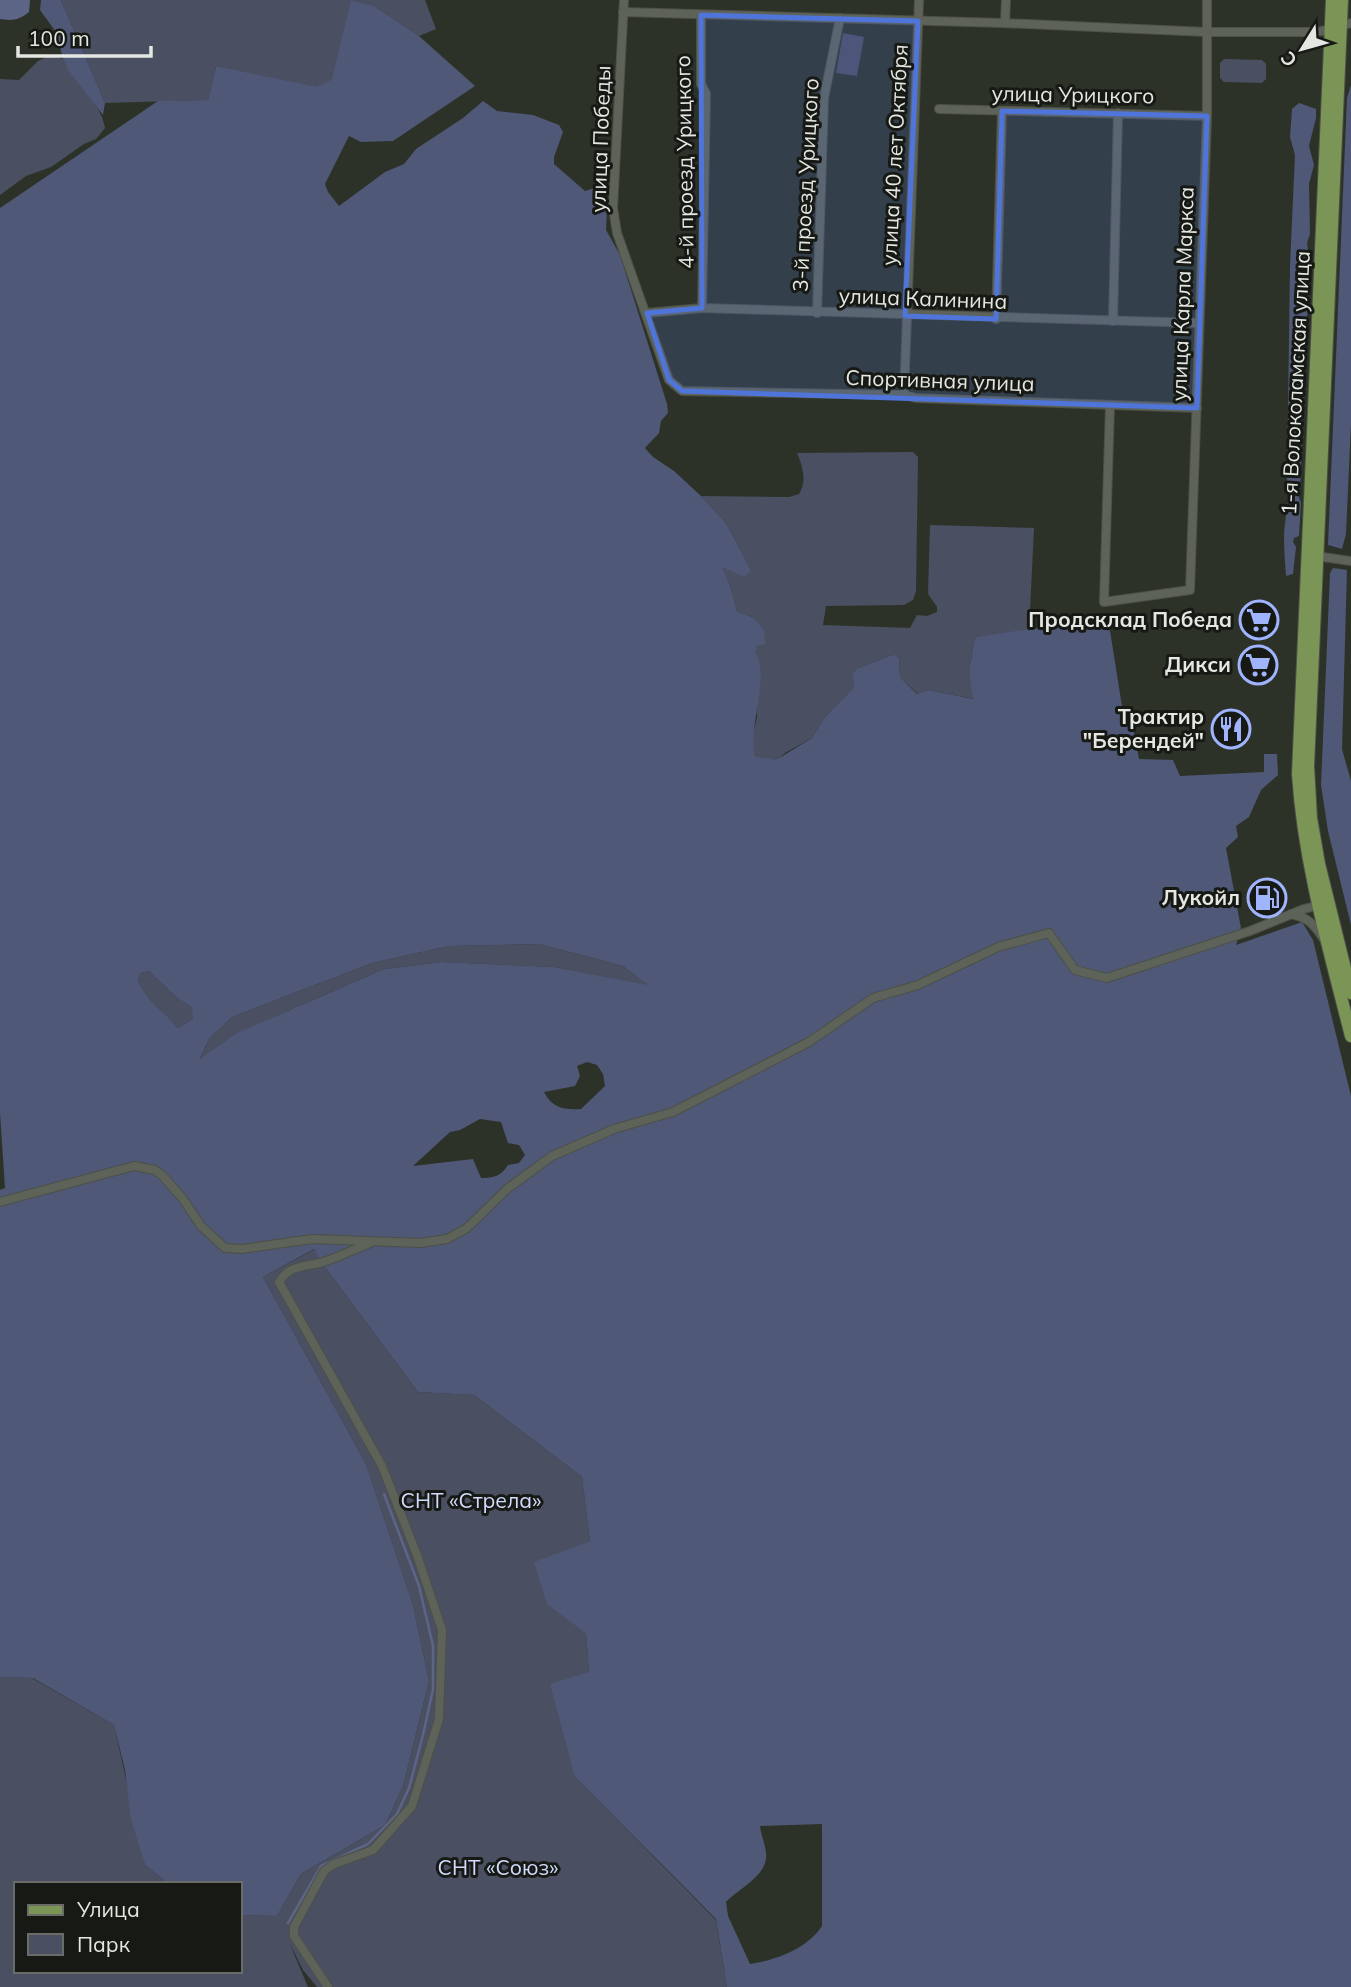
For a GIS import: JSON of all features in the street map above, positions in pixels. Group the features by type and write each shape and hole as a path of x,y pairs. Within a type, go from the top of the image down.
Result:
{"main road":[{"name":"1-я Волоколамская улица","path":"1332,0 1341,26"},
{"name":"1-я Волоколамская улица","path":"1324,904 1303,766 1342,0"},
{"path":"1324,904 1329,947 1351,1036"},
{"path":"1324,904 1351,993"}],"street":[{"name":"улица Победы","path":"624,0 614,208 617,233 669,380 682,391"},
{"name":"улица 40 лет Октября","path":"904,396 919,0"},
{"path":"1005,23 1006,0"},
{"name":"улица Карла Маркса","path":"1110,405 1104,602 1190,590 1207,116 1207,0"},
{"path":"623,12 1207,32 1293,33 1341,26"},
{"name":"4-й проезд Урицкого","path":"701,15 701,84 706,94 706,210 702,308"},
{"name":"3-й проезд Урицкого","path":"817,313 824,98 840,18"},
{"name":"улица Урицкого","path":"939,109 1207,116"},
{"path":"996,319 1002,111"},
{"path":"1113,321 1118,114"},
{"name":"улица Калинина","path":"647,313 702,308 996,319 1198,323"},
{"name":"Спортивная улица","path":"682,391 904,396 1197,408"},
{"path":"1312,556 1351,561"},
{"path":"0,1202 124,1168 139,1167 155,1170 162,1175 184,1199 201,1226 225,1248 242,1249 312,1239 421,1243 447,1239 467,1228 507,1189 552,1156 614,1129 673,1112 809,1042 873,998 918,985 998,947 1049,933 1075,970 1107,978 1324,904"},
{"path":"1291,914 1310,921 1329,947"},
{"path":"328,1987 294,1937 294,1927 324,1871 334,1864 373,1850 412,1806 439,1719 442,1630 417,1555 382,1466 279,1282 285,1273 300,1266 322,1263 372,1242"}],"highlighted area":[{"path":"701,15 918,21 905,316 996,319 1002,111 1207,116 1197,408 682,391 669,380 647,313 702,308"}],"green space":[{"path":"61,0 425,0 436,29 419,36 374,6 332,79 317,88 216,66 208,100 105,103"},
{"path":"843,33 864,37 857,76 836,73"},
{"path":"50,55 63,59 93,101 105,128 96,139 51,167 26,176 0,195 0,79 19,80 38,61"},
{"path":"1224,59 1262,60 1266,64 1266,79 1262,83 1224,82 1220,78 1220,63"},
{"path":"913,452 918,457 916,591 913,600 904,605 826,606 823,625 910,628 917,615 927,616 937,612 937,607 928,594 930,525 1034,528 1029,630 975,637 969,672 974,699 929,690 918,694 900,677 899,658 894,654 859,668 853,688 825,717 812,738 776,761 755,756 751,743 757,717 754,652 757,646 752,617 737,611 730,585 721,566 751,570 726,523 701,496 789,497 799,494 803,474 797,453"},
{"path":"539,944 623,966 650,986 554,967 441,962 384,969 276,1016 200,1060 209,1039 232,1017 372,963 449,946"},
{"path":"149,971 177,998 193,1007 193,1019 178,1028 151,1000 138,979 141,973"},
{"path":"315,1249 322,1263 418,1392 474,1395 582,1477 590,1541 548,1604 586,1634 589,1672 575,1777 716,1920 727,1987 317,1987 303,1970 289,1942 308,1987 0,1987 0,1677 32,1678 114,1725 145,1865 166,1882 14,1882 14,1973 242,1973 242,1915 277,1916 301,1874 385,1825 403,1786 429,1681 413,1605 366,1464 263,1277"}],"shaded area":[{"path":"0,0 30,0 29,12 16,19 0,19"},
{"path":"41,0 61,0 105,103 103,115 69,71 56,32 40,10"},
{"path":"351,1 374,6 419,36 475,86 393,141 361,142 349,136 325,184 339,206 385,172 404,164 416,149 463,118 483,101 497,111 533,115 559,125 563,132 554,164 585,191 604,188 606,230 620,255 667,404 668,413 661,421 659,433 645,448 701,496 726,523 751,570 744,577 722,567 737,611 752,617 764,630 765,644 757,646 755,652 761,675 754,731 755,756 776,760 812,738 825,717 853,688 852,674 859,668 894,654 899,658 900,677 917,694 929,690 973,699 969,672 975,637 1108,618 1124,719 1132,721 1139,759 1173,760 1180,776 1264,772 1264,754 1277,754 1278,775 1261,790 1249,817 1236,826 1238,837 1226,848 1241,928 1236,945 1302,922 1313,940 1351,1096 1351,1987 727,1987 716,1919 575,1777 550,1684 589,1672 586,1634 547,1604 534,1562 590,1541 582,1477 474,1395 418,1392 314,1249 263,1277 366,1464 413,1605 429,1681 403,1786 385,1825 301,1874 277,1916 242,1915 242,1882 166,1882 145,1865 131,1819 125,1770 114,1725 33,1678 0,1677 0,1190 5,1188 0,1113 0,208 158,101 208,100 216,66 317,87 332,79","holes":["539,944 623,966 648,985 554,967 441,962 384,969 237,1033 200,1059 209,1039 232,1017 372,963 449,946","149,971 177,998 192,1007 193,1019 178,1028 151,1000 138,979 141,973","587,1062 597,1065 603,1074 605,1086 581,1109 555,1105 544,1092 575,1086 580,1076 577,1066","480,1119 501,1122 508,1143 519,1145 525,1155 519,1163 508,1165 500,1174 490,1178 481,1178 473,1159 413,1166 450,1132 460,1130","822,1824 822,1926 808,1941 790,1952 750,1964 728,1916 726,1902 763,1868 766,1853 760,1826"]},
{"path":"1351,85 1351,423 1346,534 1342,549 1328,545 1347,98"},
{"path":"1299,103 1316,109 1316,118 1309,146 1314,165 1309,184 1310,234 1307,243 1311,270 1307,318 1302,325 1306,332 1300,488 1297,492 1301,503 1299,536 1294,538 1293,542 1296,547 1293,574 1286,576 1284,537 1288,495 1290,266 1295,155 1290,137 1292,109"},
{"path":"1333,568 1347,570 1342,749 1351,781 1351,925 1328,831 1321,785 1330,573"}],"waterway":[{"path":"288,1923 321,1866 368,1844 397,1814 409,1788 423,1735 433,1689 433,1646 419,1586 384,1494"}],"place":[{"name":"Продсклад Победа","path":"1259,620"},
{"name":"Дикси","path":"1258,665"},
{"name":"Трактир \"Берендей\"","path":"1231,729"},
{"name":"Лукойл","path":"1267,898"}],"park label":[{"name":"СНТ «Стрела»","path":"471,1501"},
{"name":"СНТ «Союз»","path":"498,1868"}]}
